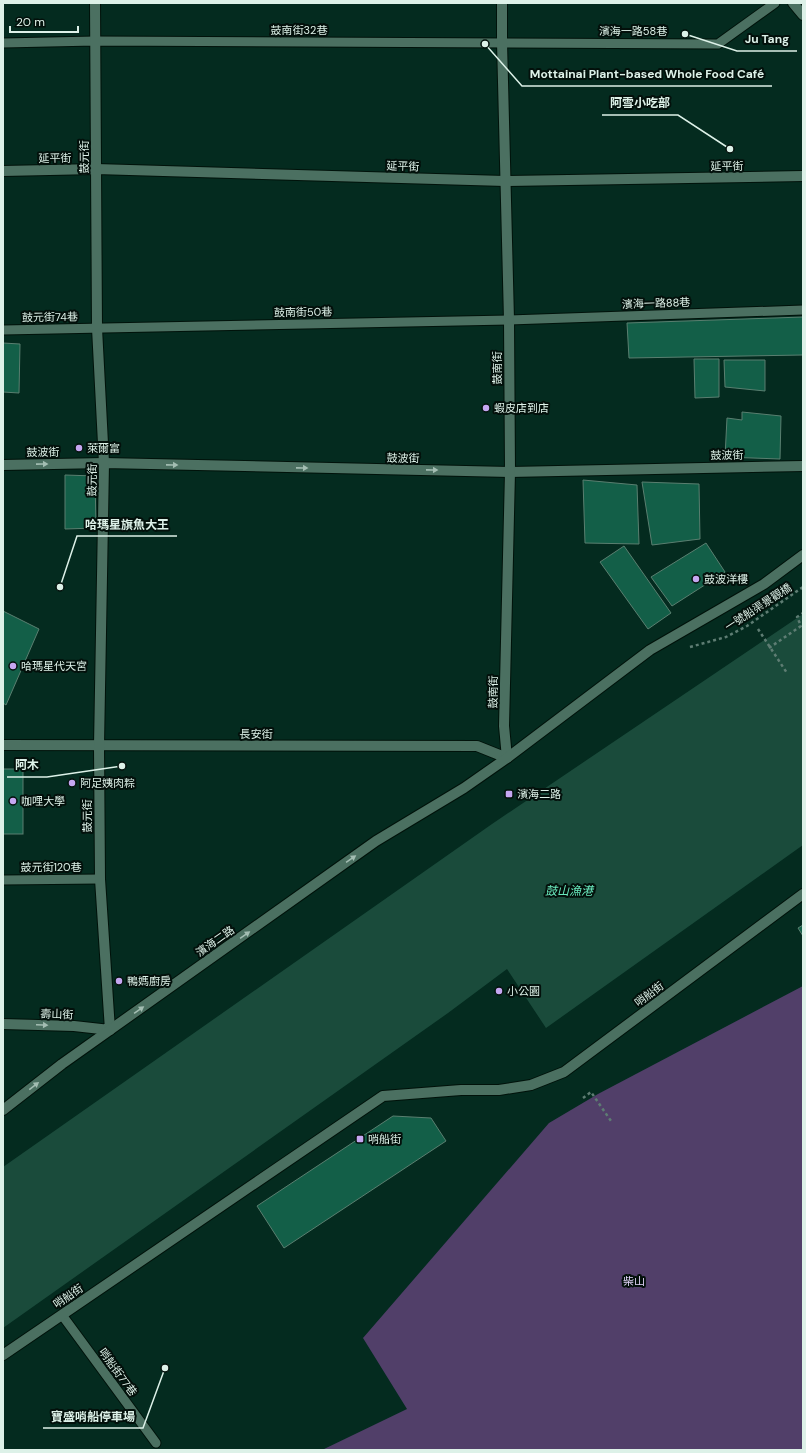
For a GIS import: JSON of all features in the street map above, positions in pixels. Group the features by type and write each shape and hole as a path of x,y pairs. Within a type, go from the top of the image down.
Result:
{"street":[{"name":"鼓元街","path":"95,3 97,328 104,463 99,746 100,879 110,1030"},
{"name":"鼓南街","path":"502,3 509,320 510,472 504,726 507,758"},
{"path":"793,3 803,15"},
{"name":"延平街","path":"3,171 96,169 505,182 803,176"},
{"name":"鼓波街","path":"3,465 104,463 510,472 803,466"},
{"name":"濱海二路","path":"3,1110 62,1064 376,841 464,788 507,758 650,650 764,584 803,555"},
{"name":"長安街","path":"3,745 477,746 507,758"},
{"name":"哨船街","path":"3,1355 383,1096 461,1090 499,1090 531,1085 564,1072 803,894"},
{"name":"壽山街","path":"3,1024 74,1026 110,1030"}],"lane":[{"name":"濱海一路58巷","path":"502,42 718,44 775,3"},
{"name":"鼓南街32巷","path":"3,43 95,41 502,42"},
{"name":"濱海一路88巷","path":"509,320 803,310"},
{"name":"鼓南街50巷","path":"97,328 509,320"},
{"name":"鼓元街74巷","path":"3,330 97,328"},
{"name":"鼓元街120巷","path":"3,880 100,879"},
{"name":"哨船街77巷","path":"62,1315 156,1443"}],"path":[{"name":"一號船渠景觀橋","path":"698,646 726,637 747,626 803,587"},
{"path":"769,648 802,628 796,617 803,613"},
{"path":"758,630 787,673"},
{"path":"583,1098 591,1092 611,1121"}],"green space":[{"name":"柴山","path":"803,986 803,1450 322,1450 407,1409 363,1338 549,1123 598,1094"}],"water":[{"name":"鼓山漁港","path":"803,614 803,845 546,1028 507,969 448,1013 3,1328 3,1167 492,824"}],"building":[{"path":"803,317 803,355 629,358 627,323"},
{"path":"3,343 20,344 19,393 3,392"},
{"path":"694,359 719,359 719,397 695,398"},
{"path":"724,360 765,360 765,391 725,387"},
{"path":"742,412 781,416 780,459 725,457 727,418 742,420"},
{"path":"65,475 95,476 96,528 65,529"},
{"path":"583,480 637,485 639,544 585,543"},
{"path":"642,482 699,484 700,539 652,545"},
{"path":"706,543 725,572 672,606 651,577"},
{"path":"624,546 671,613 648,629 600,562"},
{"name":"哈瑪星代天宮","path":"3,611 39,629 6,705 3,703"},
{"name":"咖哩大學","path":"3,769 23,769 23,834 3,834"},
{"path":"803,925 803,936 798,928"},
{"path":"393,1116 431,1118 446,1141 284,1248 257,1206"}],"place":[{"name":"Ju Tang","path":"685,34"},
{"name":"Mottainai Plant-based Whole Food Café","path":"485,44"},
{"name":"阿雪小吃部","path":"730,149"},
{"name":"蝦皮店到店","path":"486,408"},
{"name":"萊爾富","path":"79,448"},
{"name":"鼓波洋樓","path":"696,579"},
{"name":"哈瑪星旗魚大王","path":"60,587"},
{"name":"哈瑪星代天宮","path":"13,666"},
{"name":"阿木","path":"122,766"},
{"name":"阿足姨肉粽","path":"72,783"},
{"name":"濱海二路","path":"509,794"},
{"name":"咖哩大學","path":"13,801"},
{"name":"鴨媽廚房","path":"119,981"},
{"name":"小公園","path":"499,991"},
{"name":"哨船街","path":"360,1139"},
{"name":"寶盛哨船停車場","path":"165,1368"}]}
